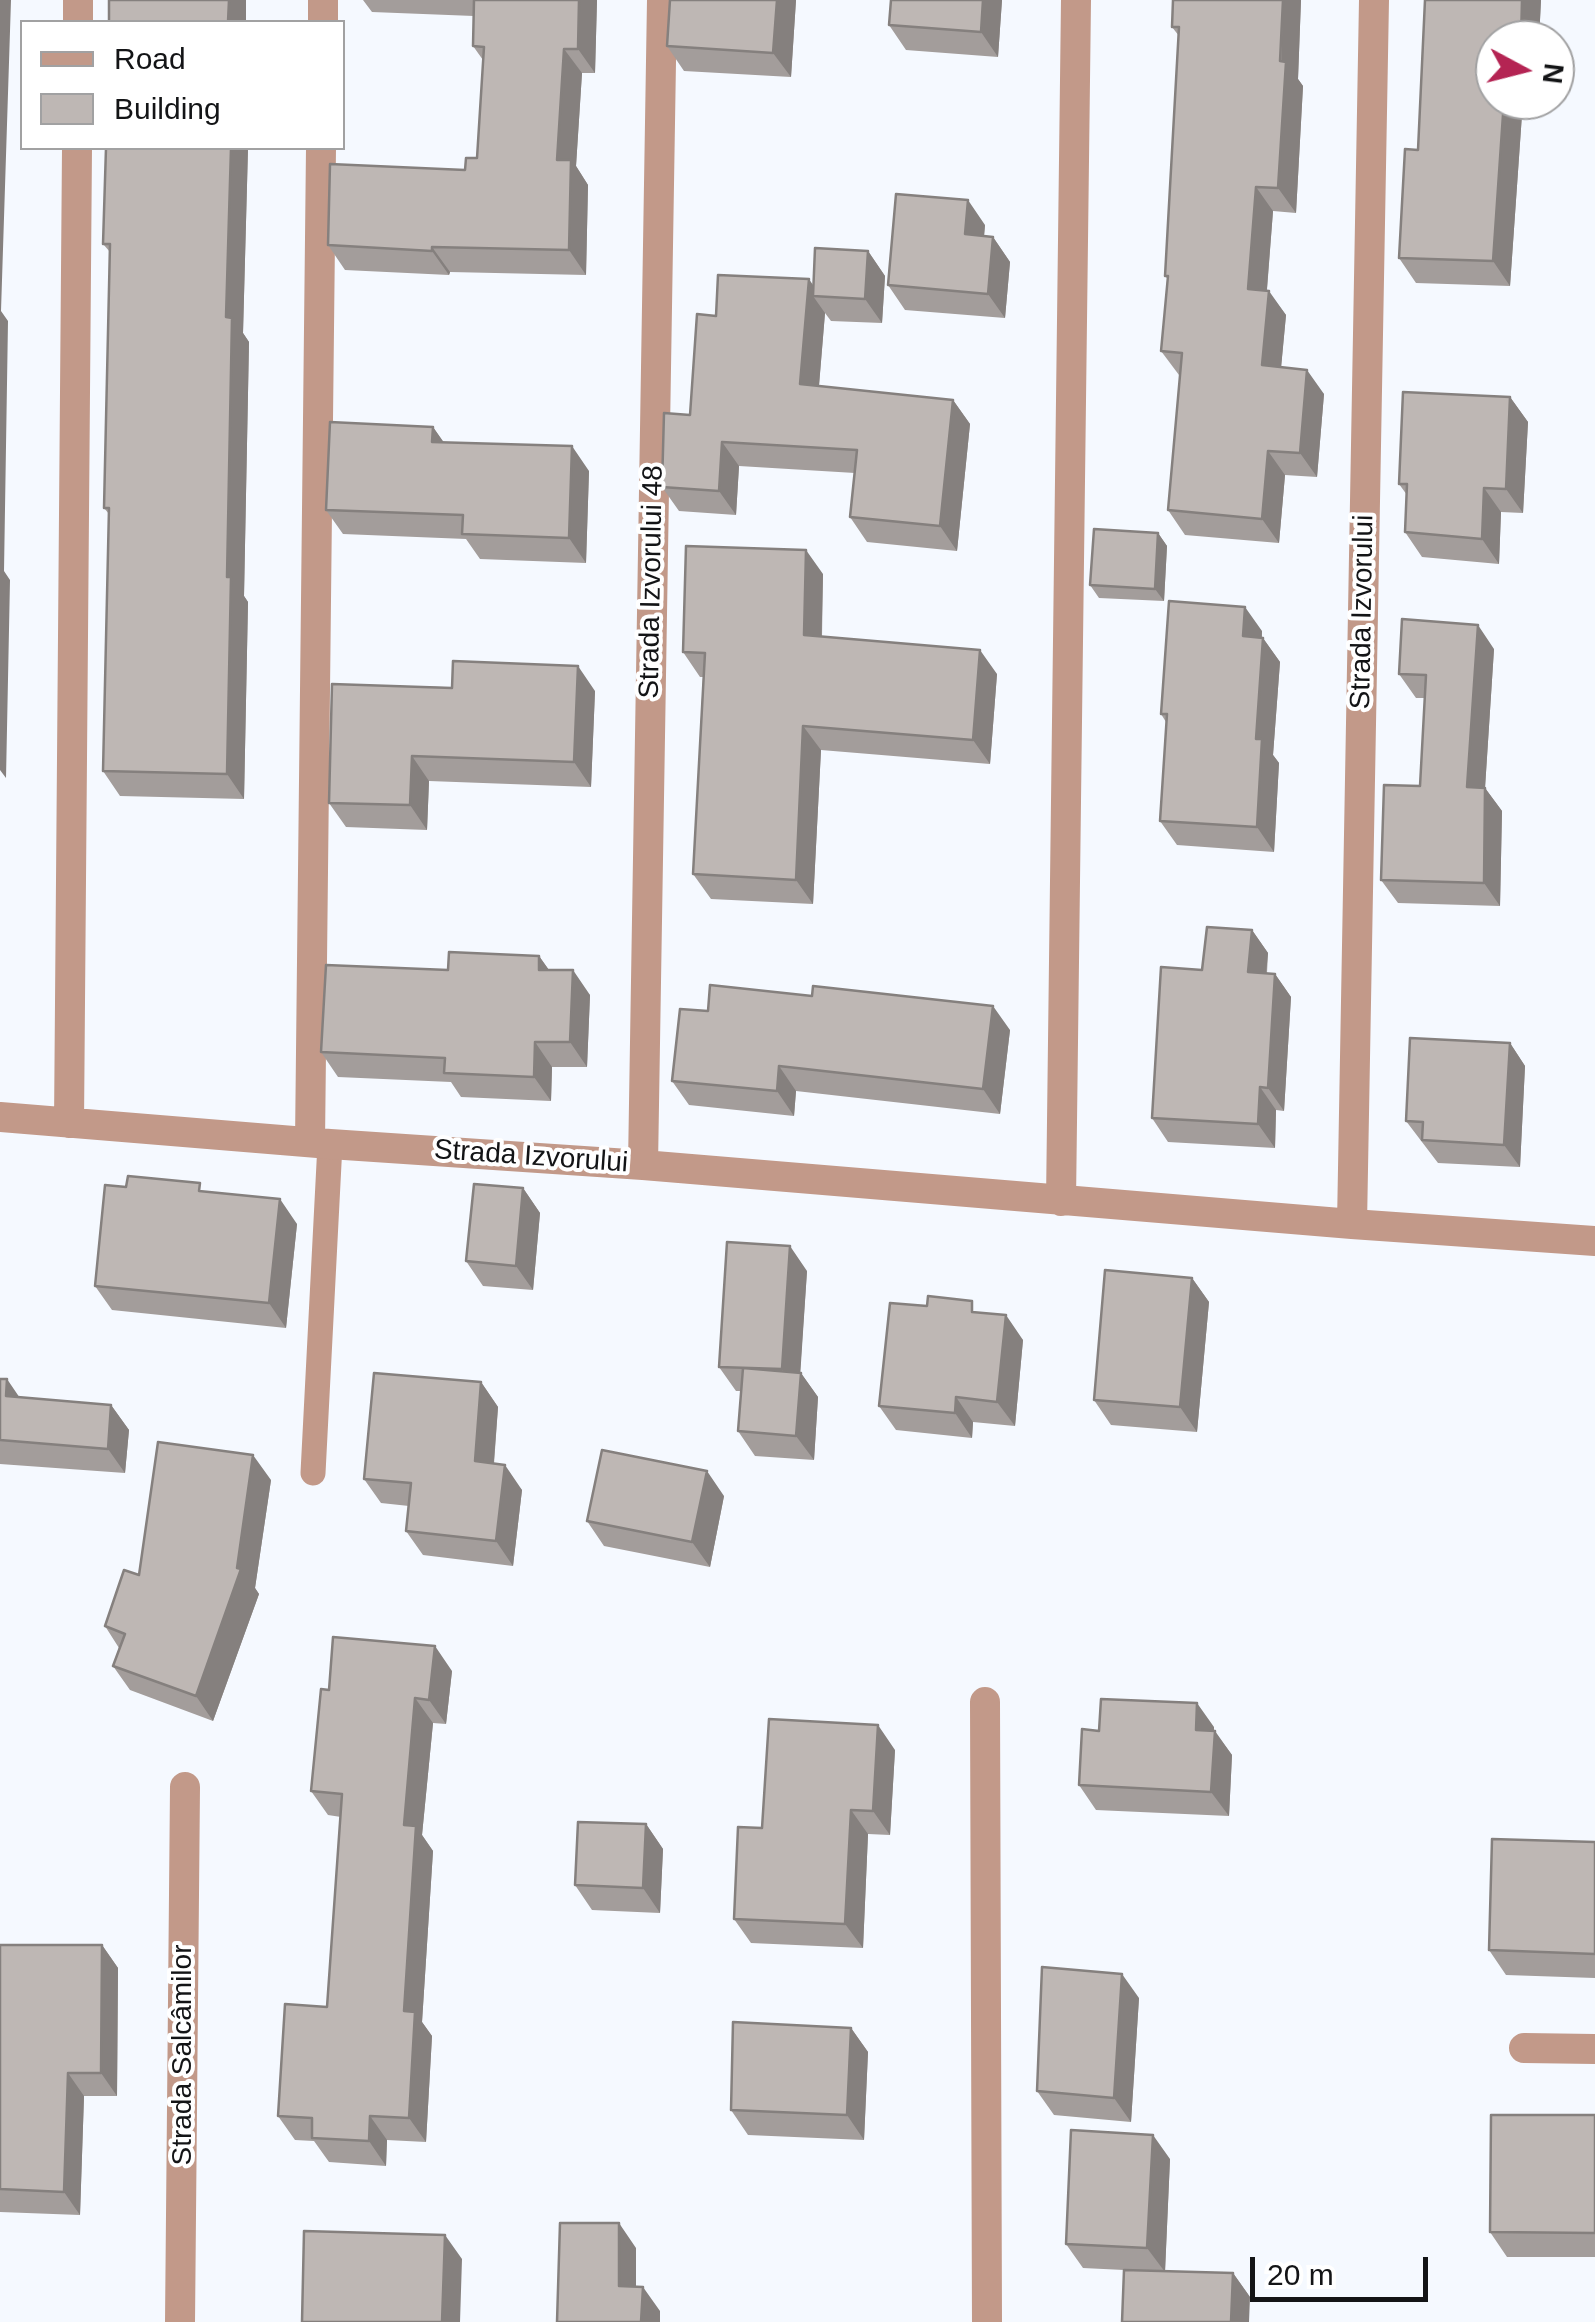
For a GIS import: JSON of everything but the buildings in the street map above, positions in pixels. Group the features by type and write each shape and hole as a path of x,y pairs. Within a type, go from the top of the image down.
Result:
{"street":[{"name":"Strada Izvorului 48","path":"643,1164 662,0"},
{"path":"1061,1200 1076,0"},
{"name":"Strada Izvorului","path":"1352,1224 1374,0"},
{"path":"68,1123 76,150"},
{"path":"320,1143 321,150"},
{"name":"Strada Izvorului","path":"0,1117 1595,1241"},
{"path":"985,1702 987,2322"},
{"name":"Strada Salcâmilor","path":"180,2322 185,1787"},
{"path":"1524,2048 1595,2049"}],"lane":[{"path":"313,1473 320,1143"}]}
